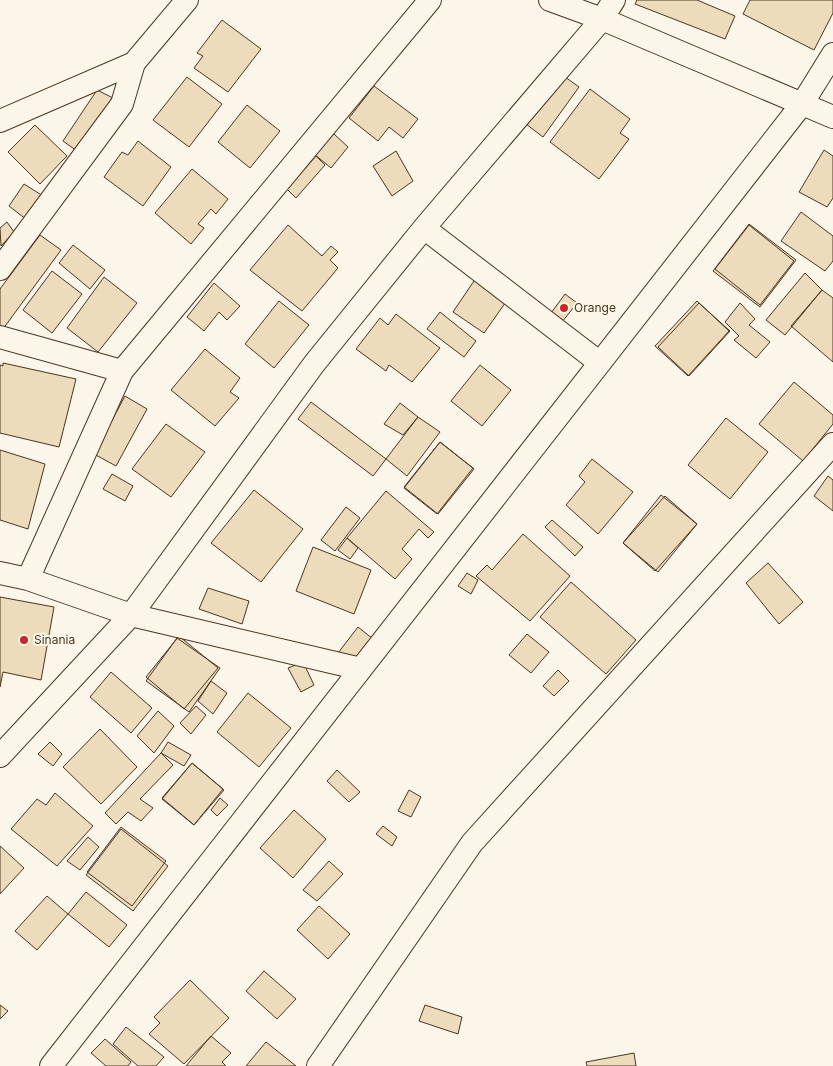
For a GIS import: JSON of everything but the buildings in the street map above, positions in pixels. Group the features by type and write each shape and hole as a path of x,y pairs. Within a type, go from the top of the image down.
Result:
{"street":[{"path":"0,269 122,104 134,62 187,0"},
{"path":"28,579 122,370 430,0"},
{"path":"550,0 602,19 833,117"},
{"path":"0,756 131,615 314,364 424,228 602,19 614,0"},
{"path":"51,1066 802,104 833,54"},
{"path":"0,121 134,62"},
{"path":"424,228 600,363"},
{"path":"0,337 122,370"},
{"path":"318,1066 472,843 833,444"},
{"path":"0,573 28,579 131,615 361,669"}],"place":[{"name":"Orange","path":"564,308"},
{"name":"Sinania","path":"24,640"}]}
